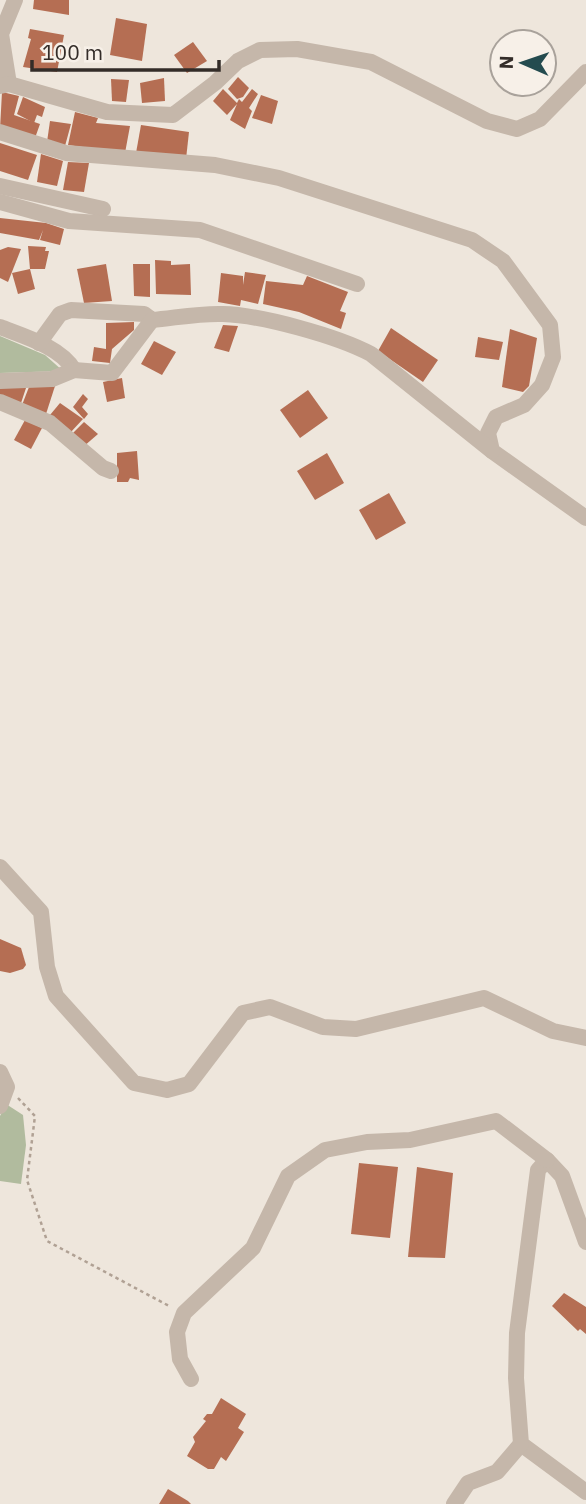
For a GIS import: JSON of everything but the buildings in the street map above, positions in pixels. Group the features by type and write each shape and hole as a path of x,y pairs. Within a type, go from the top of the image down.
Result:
{"street":[{"path":"15,0 1,34 4,85 107,112 173,114 215,83 238,61 260,50 297,49 371,62 487,121 517,129 540,119 586,72"},
{"path":"0,132 66,153 215,165 279,177 472,240 503,261 550,324 553,357 542,385 524,405 496,417 488,433 492,451"},
{"path":"0,186 103,209"},
{"path":"0,202 69,221 200,230 357,284"},
{"path":"39,343 60,314 71,310 144,313 152,320 224,314 351,343 371,354 492,451 586,518"},
{"path":"0,381 52,379 74,370 112,373 152,320"},
{"path":"0,327 39,343 70,363 74,370"},
{"path":"0,402 50,423 103,468 111,471"},
{"path":"0,867 41,912 47,967 56,996 134,1083 167,1090 189,1084 243,1013 270,1007 323,1027 356,1029 484,998 553,1031 586,1038"},
{"path":"0,1106 4,1079"},
{"path":"191,1379 180,1359 177,1332 184,1313 253,1248 288,1175 325,1150 367,1142 410,1140 496,1121 547,1160 562,1176 586,1242"},
{"path":"454,1504 468,1483 497,1472 520,1444 516,1378 517,1333 538,1170 547,1160"},
{"path":"520,1444 586,1492"}],"path":[{"path":"4,1079 35,1116 27,1180 47,1241 184,1313"}],"green space":[{"path":"0,336 45,355 63,371 0,373"},
{"path":"6,1104 23,1115 26,1145 21,1184 0,1181 0,1116"}]}
